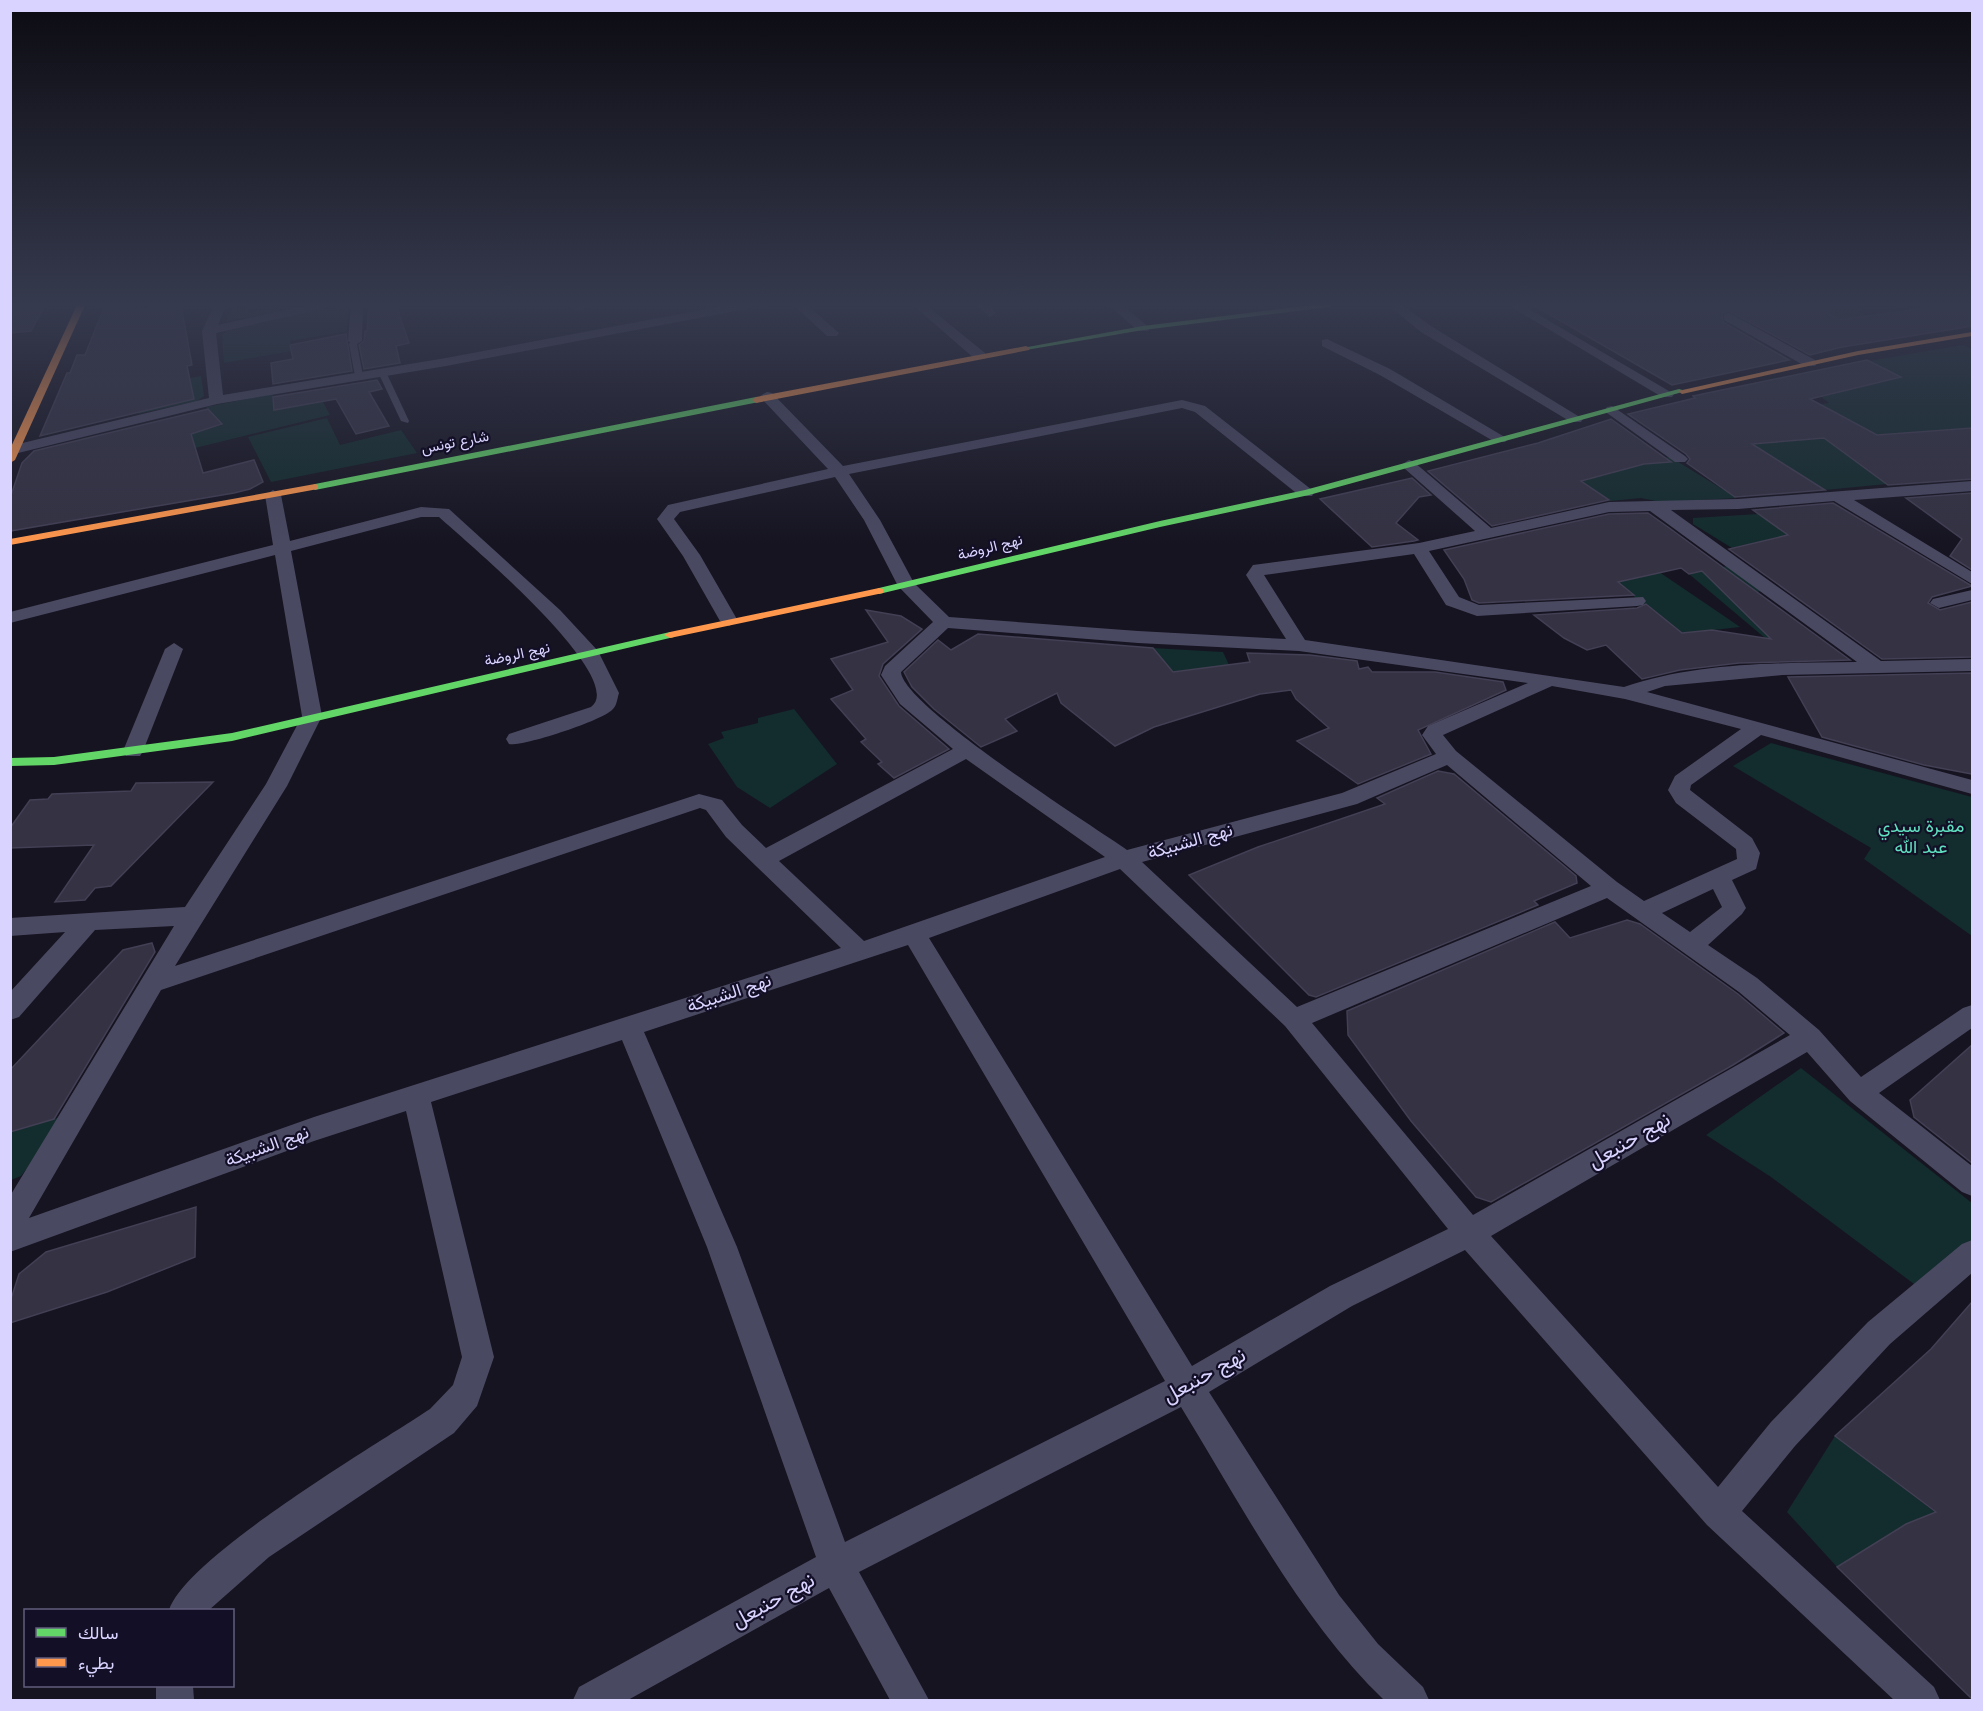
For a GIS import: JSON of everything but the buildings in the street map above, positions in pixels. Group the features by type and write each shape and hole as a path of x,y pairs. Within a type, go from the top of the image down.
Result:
{"street":[{"path":"12,453 44,385"},
{"path":"214,385 216,400"},
{"path":"12,453 216,400 306,385"},
{"name":"شارع تونس","path":"10,542 273,495 826,385"},
{"path":"1407,385 1500,439"},
{"path":"1519,385 1576,419"},
{"path":"1651,385 1667,394"},
{"name":"نهج الروضة","path":"10,762 54,761 232,737 312,716 591,655 729,621 906,586 1160,524 1306,493 1667,394 1709,385"},
{"path":"767,396 839,471 872,520 906,586 944,622 1138,637 1299,645 1549,680 1625,693 1758,727 1972,787"},
{"path":"729,621 691,555 665,519 674,508 839,471 1182,404 1200,409 1257,451 1306,493"},
{"path":"1612,410 1680,459"},
{"path":"1410,465 1488,534"},
{"path":"1299,645 1255,575 1259,569 1419,548 1609,507 1738,504 1972,486"},
{"path":"10,1223 155,982 192,916 276,786 312,716 273,495"},
{"path":"1836,496 1972,579"},
{"path":"1654,506 1877,667"},
{"path":"10,618 421,512 443,512 554,614 591,655 609,693 606,705 591,714 516,739"},
{"name":"شارع تونس","path":"10,537 49,535"},
{"path":"1419,548 1452,602 1477,611 1637,601"},
{"path":"1939,603 1972,595"},
{"path":"944,622 895,667 891,675 908,700 967,750 1124,859 1294,1019 1469,1233 1719,1513 1921,1701"},
{"path":"133,751 174,649"},
{"path":"1625,693 1664,680 1782,669 1972,665"},
{"path":"1549,680 1435,731 1432,735 1433,739 1449,756 1609,888 1748,985 1810,1037 1859,1093 1972,1183"},
{"path":"1643,912 1748,863 1749,853 1744,844 1684,798 1679,790 1682,781 1758,727"},
{"path":"764,859 967,750"},
{"name":"نهج الشبيكة","path":"10,1238 314,1129 914,934 1124,859 1349,799 1449,756"},
{"path":"155,982 699,801 710,802 714,805 734,831 859,951"},
{"path":"1692,944 1728,916 1734,908 1719,878"},
{"path":"1294,1019 1609,888"},
{"path":"10,927 192,916"},
{"path":"10,1010 89,921"},
{"path":"914,934 1186,1387 1326,1608 1365,1657 1410,1701"},
{"path":"1859,1093 1972,1016"},
{"path":"629,1026 722,1247 836,1565 910,1701"},
{"name":"نهج حنبعل","path":"592,1701 836,1565 1186,1387 1341,1296 1469,1233 1810,1037"},
{"path":"189,1609 204,1589 258,1545 442,1421 466,1395 478,1357 416,1096"},
{"path":"1719,1513 1783,1434 1879,1333 1972,1254"}],"lane":[{"path":"388,385 405,421"}],"green space":[{"path":"157,385 202,385 204,396 197,401 138,414 141,388"},
{"path":"1867,385 1972,385 1972,428 1826,439 1887,484 1825,490 1752,444 1779,442 1777,412 1829,403 1820,396"},
{"path":"273,394 274,410 323,402 330,415 191,449 184,436 222,425 206,407"},
{"path":"327,418 340,445 401,430 417,453 271,482 248,437"},
{"path":"1670,457 1737,498 1661,502 1641,498 1611,501 1581,481 1613,473 1619,465"},
{"path":"1759,514 1788,535 1732,548 1693,524 1693,518"},
{"path":"1637,557 1740,627 1679,634 1590,560"},
{"path":"1727,566 1766,590 1757,592 1737,605 1771,639 1765,638 1689,574"},
{"path":"1153,648 1223,652 1229,665 1212,667 1181,681"},
{"path":"794,709 837,764 770,808 737,787 708,744 724,738 721,732 758,723 758,718"},
{"name":"مقبرة سيدي عبد الله","path":"1771,743 1972,797 1972,936 1864,859 1871,848 1733,766"},
{"path":"1801,1068 1972,1203 1972,1243 1918,1287 1771,1177 1706,1135"},
{"path":"70,1114 21,1176 11,1180 11,1132"},
{"path":"1835,1436 1936,1513 1906,1524 1837,1567 1787,1512"}],"traffic: fast":[{"path":"879,591 1160,524 1306,493 1682,391"},
{"path":"315,487 756,400"},
{"path":"10,762 54,761 232,737 670,635"}],"traffic: slow":[{"path":"10,460 44,385"},
{"path":"756,400 835,385"},
{"path":"1682,391 1710,385"},
{"path":"10,542 315,487"},
{"path":"670,635 879,591"}]}
